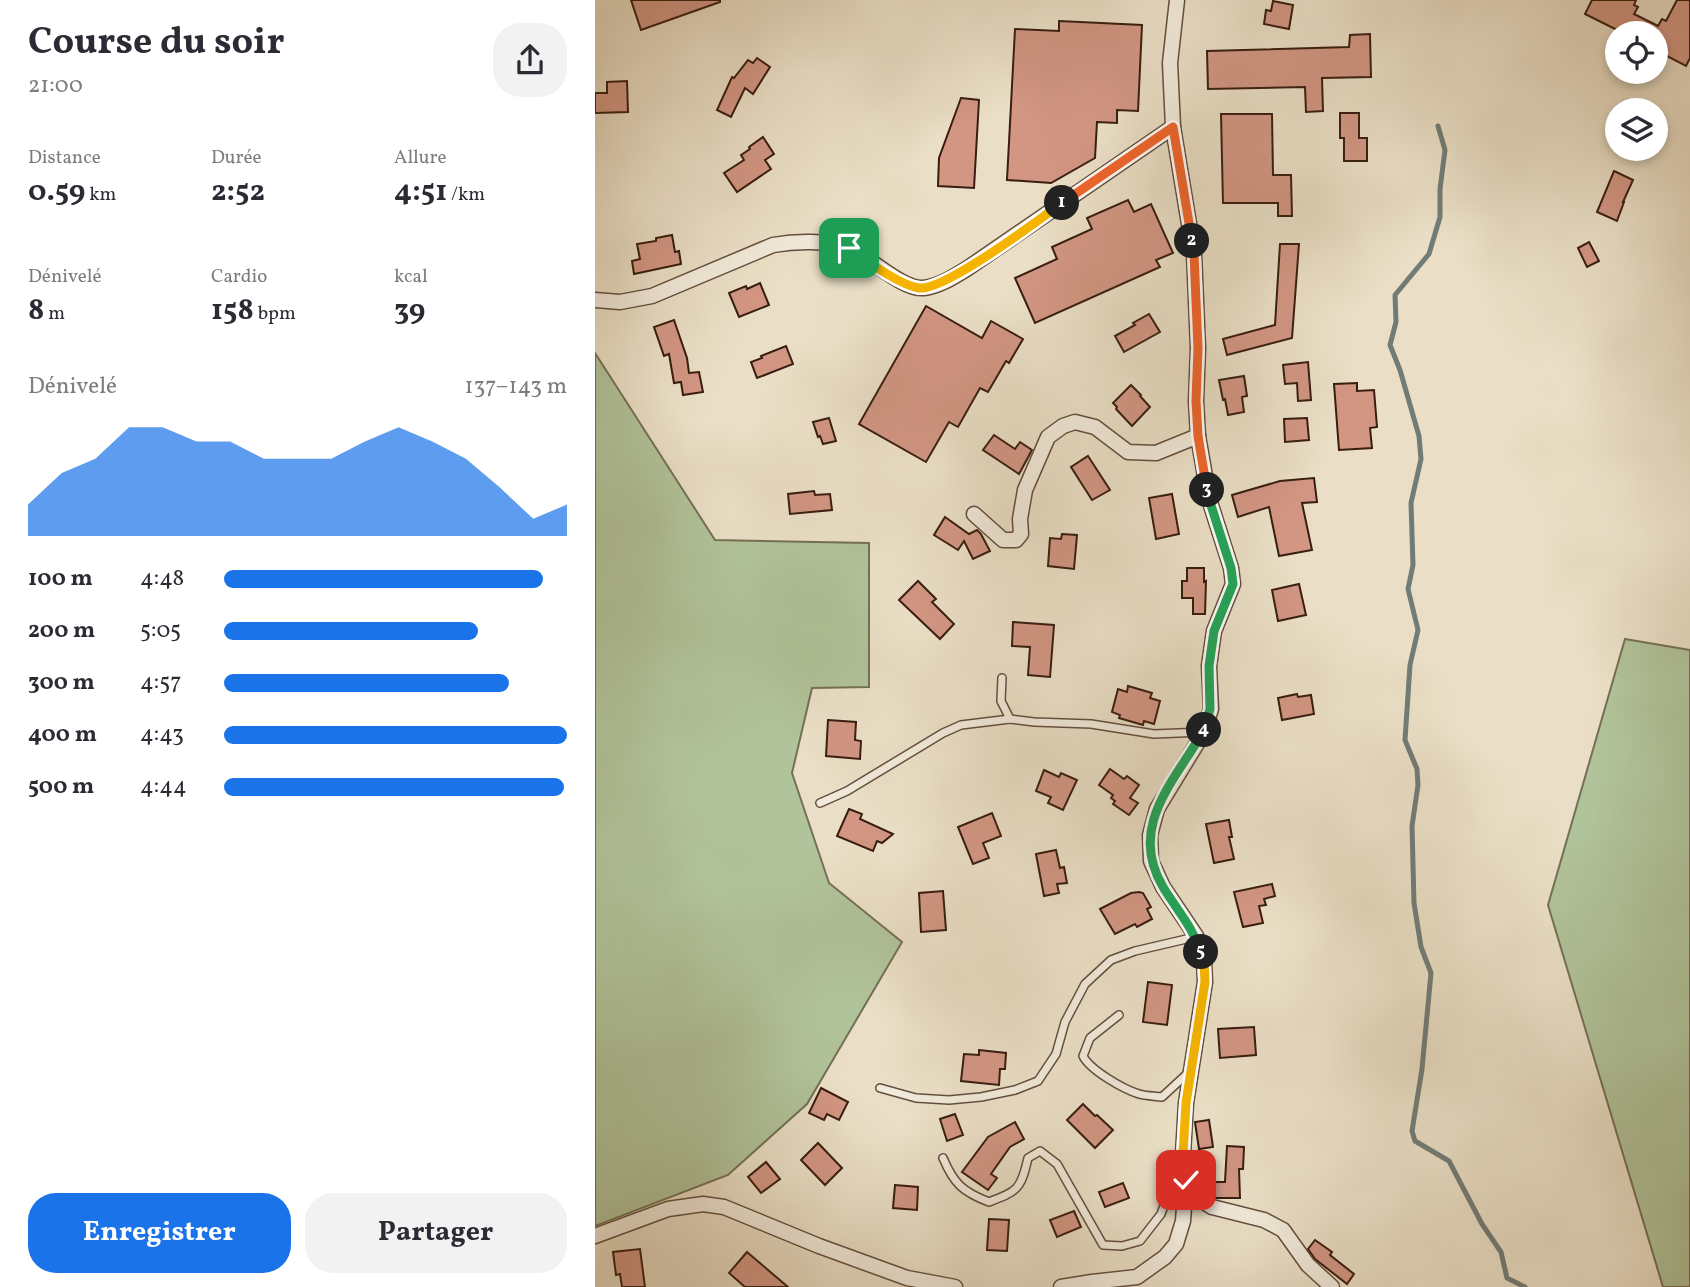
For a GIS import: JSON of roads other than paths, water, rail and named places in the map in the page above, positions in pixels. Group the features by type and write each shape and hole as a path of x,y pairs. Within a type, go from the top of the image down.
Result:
{"street":[{"path":"1061,1287 1137,1277 1165,1257 1176,1244 1183,1221 1186,1180 1183,1154 1186,1103 1205,982 1204,961 1196,936 1163,887 1151,861 1150,835 1157,809 1204,732 1210,709 1209,666 1214,631 1233,584 1231,568 1209,499 1198,436 1194,254 1173,127 1170,63 1177,0"},
{"path":"595,300 620,302 653,296 773,245 786,243 817,243 849,248 907,284 922,288 941,283 968,268 1173,127"},
{"path":"974,514 1003,540 1016,540 1021,534 1020,519 1025,490 1048,438 1063,426 1075,422 1095,427 1128,452 1157,453 1198,436"},
{"path":"1186,1180 1201,1200 1212,1207 1264,1220 1283,1230 1308,1265 1332,1287"},
{"path":"595,1236 668,1209 703,1204 724,1207 907,1278 954,1287"}],"lane":[{"path":"1002,677 1000,701 1010,719"},
{"path":"820,803 847,791 961,724 1010,719 1091,724 1154,734 1204,732"},
{"path":"880,1088 916,1098 949,1100 1015,1090 1038,1081 1056,1054 1065,1022 1085,984 1111,960 1135,951 1196,936"},
{"path":"1119,1014 1090,1038 1083,1056 1086,1062 1113,1081 1137,1093 1162,1097 1191,1070"},
{"path":"943,1158 951,1176 969,1194 989,1202 1011,1194 1023,1179 1028,1158 1040,1151 1057,1164 1103,1245 1122,1246 1140,1241 1161,1214 1183,1154"}],"waterway":[{"path":"1438,126 1445,150 1440,217 1429,254 1395,295 1396,322 1390,345 1419,436 1421,459 1411,503 1413,565 1408,589 1418,630 1410,665 1405,740 1417,769 1418,785 1412,826 1414,903 1421,947 1431,973 1422,1069 1412,1131 1415,1141 1449,1161 1482,1224 1501,1252 1507,1278 1525,1287"}]}
